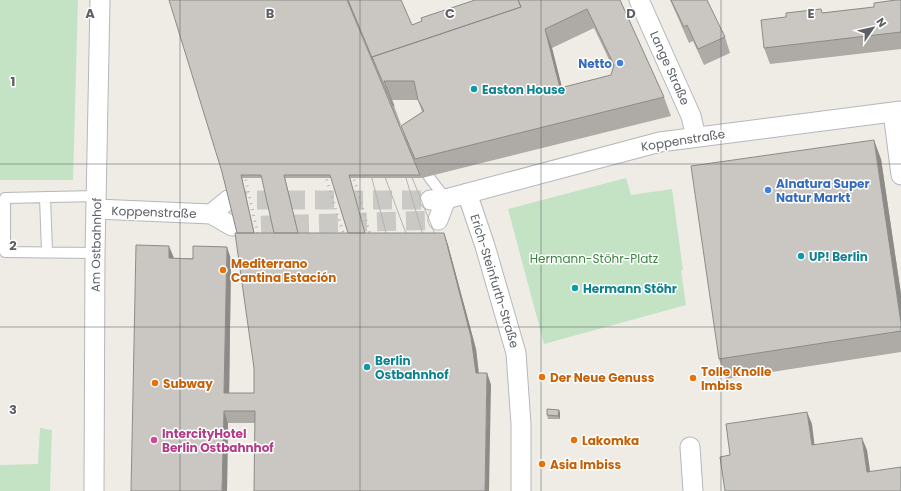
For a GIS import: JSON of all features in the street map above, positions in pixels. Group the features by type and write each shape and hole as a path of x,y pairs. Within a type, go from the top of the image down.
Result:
{"street":[{"name":"Am Ostbahnhof","path":"94,491 95,253 100,0"},
{"name":"Lange Straße","path":"639,0 691,116 696,137"},
{"name":"Koppenstraße","path":"438,199 467,193 660,142 897,112"},
{"path":"897,112 901,175"},
{"name":"Erich-Steinfurth-Straße","path":"467,193 485,246 516,353 521,424 521,491"},
{"path":"438,199 438,220"},
{"name":"Koppenstraße","path":"211,214 228,200"},
{"name":"Koppenstraße","path":"96,203 211,214 232,226"},
{"path":"690,446 692,491"}],"lane":[{"path":"429,177 438,199"},
{"path":"95,253 5,252 5,198 45,197 96,203"},
{"path":"45,197 46,252"}],"green space":[{"path":"0,0 78,0 73,180 0,180"},
{"name":"Hermann-Stöhr-Platz","path":"626,178 631,195 672,189 683,270 681,270 686,305 544,344 508,209"},
{"path":"40,428 52,430 50,491 0,491 0,465 38,464"}],"building":[{"path":"169,0 347,0 420,175 349,175 365,233 348,233 330,175 284,175 298,233 274,233 261,175 241,175 254,233 237,233 222,172"},
{"path":"348,0 401,0 412,25 422,21 421,18 475,0 518,0 521,7 372,57 373,60"},
{"name":"Easton House","path":"518,0 620,0 664,97 415,159 401,126 424,111 418,100 414,81 384,81 393,106 372,57 521,7","holes":["587,9 614,65 611,75 560,88 545,29"]},
{"path":"671,0 707,0 725,37 698,49 687,25 684,27"},
{"path":"901,0 901,32 764,48 761,20 786,17 786,13 821,9 822,13 874,7 874,3"},
{"name":"UP! Berlin","path":"874,140 901,331 719,359 691,166"},
{"name":"Berlin Ostbahnhof","path":"235,233 444,233 471,337 476,373 487,373 485,491 254,491 255,411 224,411 222,491 131,491 136,245 169,246 169,258 193,259 193,246 227,247 224,393 254,393 254,368"},
{"path":"547,409 559,410 558,416 547,415"},
{"path":"807,412 812,445 862,438 867,472 901,467 901,491 725,491 720,457 730,455 726,424"}],"tunnel":[{"path":"228,200 430,200"},
{"path":"232,226 438,220"}],"tram line":[{"path":"369,167 389,244"},
{"path":"403,168 426,245"},
{"path":"382,169 410,244"},
{"path":"411,175 439,244"}],"railway":[{"path":"243,168 260,244"},
{"path":"323,168 347,245"},
{"path":"351,168 373,245"}],"place":[{"name":"Netto","path":"620,63"},
{"name":"Easton House","path":"474,89"},
{"name":"Alnatura Super Natur Markt","path":"768,190"},
{"name":"UP! Berlin","path":"801,256"},
{"name":"Mediterrano Cantina Estación","path":"223,270"},
{"name":"Hermann Stöhr","path":"575,288"},
{"name":"Berlin Ostbahnhof","path":"367,367"},
{"name":"Der Neue Genuss","path":"542,377"},
{"name":"Tolle Knolle Imbiss","path":"693,378"},
{"name":"Subway","path":"155,383"},
{"name":"IntercityHotel Berlin Ostbahnhof","path":"154,440"},
{"name":"Lakomka","path":"574,440"},
{"name":"Asia Imbiss","path":"542,464"}]}
